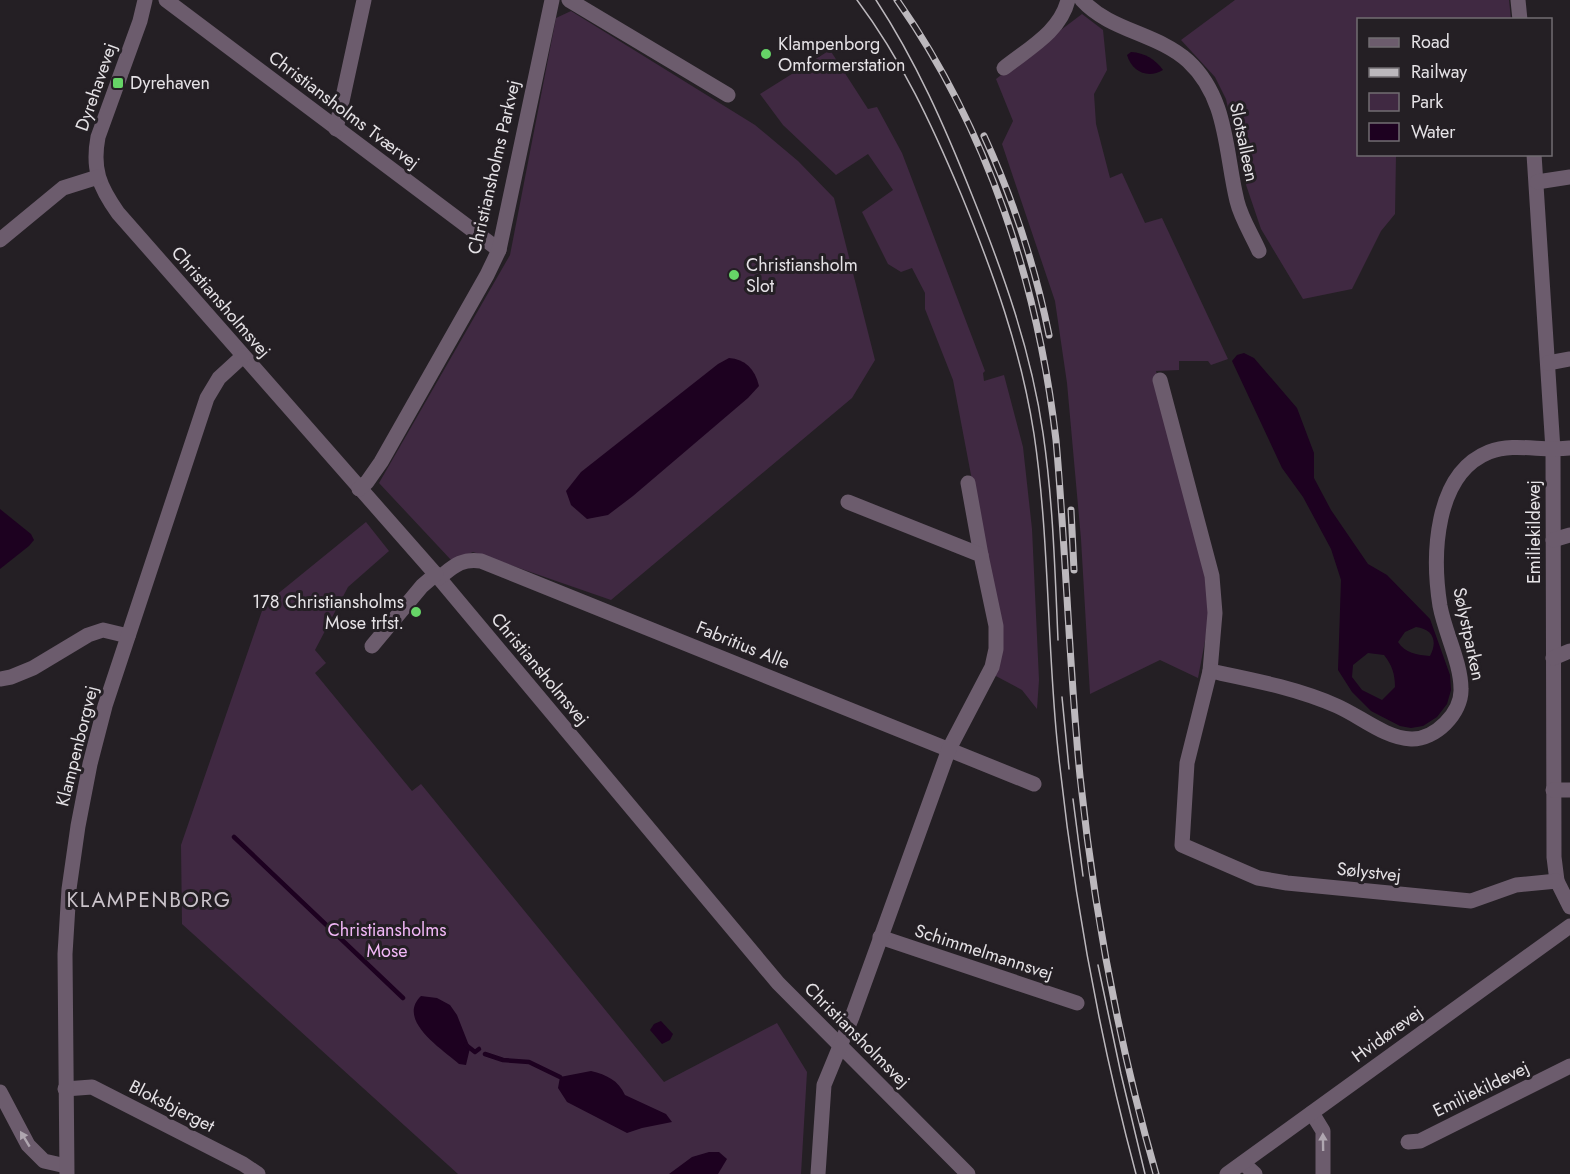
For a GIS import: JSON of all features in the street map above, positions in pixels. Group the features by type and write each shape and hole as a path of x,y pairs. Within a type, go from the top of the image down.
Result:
{"street":[{"name":"Dyrehavevej","path":"98,177 95,155 98,137 140,21 145,0"},
{"name":"Christiansholms Tværvej","path":"166,0 499,250"},
{"path":"336,129 364,0"},
{"name":"Christiansholms Parkvej","path":"359,489 381,462 499,250 552,0"},
{"path":"569,0 728,95"},
{"path":"1004,68 1052,31 1064,13 1068,0"},
{"name":"Slotsalleen","path":"1082,0 1092,12 1110,22 1170,47 1188,61 1203,78 1223,119 1237,203 1259,251"},
{"path":"1518,0 1520,18"},
{"name":"Emiliekildevej","path":"1534,156 1553,450 1554,856 1557,880 1569,905"},
{"path":"0,240 63,188 98,177"},
{"name":"Christiansholmsvej","path":"98,177 117,213 437,576 778,983 968,1174"},
{"path":"1537,182 1570,177"},
{"name":"Klampenborgvej","path":"66,1170 65,954 69,889 90,764 105,706 207,398 219,378 243,356"},
{"path":"1548,363 1570,359"},
{"path":"1160,380 1212,576 1215,613 1210,671"},
{"name":"Sølystparken","path":"1210,671 1278,685 1306,694 1338,706 1394,736 1412,739 1427,736 1442,726 1456,710 1462,692 1460,673 1449,643 1440,605 1438,560 1441,514 1447,495 1457,478 1471,463 1488,453 1510,447 1553,450 1570,447"},
{"path":"818,1174 824,1085 949,749 992,667 996,649 996,626 968,483"},
{"path":"848,502 981,555"},
{"path":"1553,540 1570,535"},
{"name":"Fabritius Alle","path":"372,646 422,586 469,559 481,561 1034,784"},
{"path":"0,679 33,668 88,635 103,630 128,636"},
{"path":"1553,658 1570,651"},
{"name":"Sølystvej","path":"1210,671 1187,763 1182,845 1258,878 1287,883 1460,900 1471,901 1516,885 1557,880"},
{"path":"1553,790 1570,790"},
{"name":"Hvidørevej","path":"1227,1174 1570,926"},
{"name":"Schimmelmannsvej","path":"880,937 1077,1003"},
{"name":"Emiliekildevej","path":"1408,1142 1420,1141 1570,1066"},
{"name":"Bloksbjerget","path":"65,1089 92,1087 243,1164 258,1174"},
{"path":"0,1092 28,1145 44,1161 66,1170"},
{"path":"1312,1113 1323,1131 1323,1174"},
{"path":"1243,1163 1255,1174"}],"green space":[{"path":"1235,0 1509,0 1511,18 1357,18 1357,156 1396,156 1395,214 1381,231 1352,289 1303,299 1261,229 1242,173 1226,99 1215,77 1181,40"},
{"path":"571,11 755,125 798,161 834,198 875,360 852,398 611,600 473,552 452,561 379,483 510,255 556,18"},
{"path":"1082,14 1103,30 1107,70 1094,94 1096,124 1110,178 1122,173 1145,223 1162,218 1228,359 1211,365 1208,361 1179,361 1179,370 1156,371 1208,577 1210,615 1198,678 1160,660 1090,694 1081,539 1067,383 1055,301 1002,144 1013,121 996,79"},
{"path":"830,50 868,109 877,107 902,153 985,371 984,381 1004,375 1023,447 1032,529 1039,680 1037,709 1022,690 994,675 986,554 953,380 925,309 925,293 912,268 901,272 888,264 862,212 893,190 868,154 836,175 783,125 760,94"},
{"name":"Christiansholms Mose","path":"366,522 389,551 348,587 315,650 326,663 315,673 412,791 421,784 664,1082 777,1023 807,1072 801,1174 458,1174 182,924 181,845 264,605"}],"water":[{"path":"1131,52 1149,57 1163,70 1146,74 1137,70 1127,55"},
{"path":"1244,353 1254,358 1297,408 1314,453 1314,478 1331,510 1368,564 1387,575 1430,619 1450,675 1451,690 1447,704 1437,717 1423,726 1411,728 1400,726 1371,711 1352,692 1338,670 1341,580 1331,549 1303,497 1282,468 1232,361 1237,355","holes":["1416,627 1430,633 1434,641 1430,656 1412,653 1398,642 1405,632","1368,653 1384,655 1392,670 1395,687 1382,700 1362,690 1352,677 1353,665"]},
{"path":"729,358 740,360 755,375 759,386 748,398 608,515 587,519 571,505 566,491 581,472 718,364"},
{"path":"0,509 31,534 34,540 0,569"},
{"path":"421,996 437,998 450,1005 457,1015 470,1048 466,1065 459,1064 442,1050 418,1024 414,1015 415,1005"},
{"path":"661,1021 673,1034 670,1040 662,1044 650,1030 654,1024"},
{"path":"591,1071 611,1079 619,1085 625,1095 666,1114 672,1122 627,1133 567,1102 558,1088 560,1077"},
{"path":"709,1152 719,1152 727,1159 718,1174 669,1174 692,1157"}],"waterway":[{"path":"234,837 403,998"},
{"path":"466,1045 475,1052 479,1049"},
{"path":"485,1054 503,1060 529,1062 560,1077"}],"tram line":[{"path":"857,0 902,70 950,168 995,282 1022,372 1034,434 1043,510 1057,740 1070,850 1098,1013 1136,1174"},
{"path":"876,0 917,71 951,144 1015,312 1038,402 1043,433 1053,536 1058,640"},
{"path":"1062,697 1069,769"},
{"path":"1073,799 1083,876"},
{"path":"1098,965 1145,1174"}],"railway":[{"path":"897,0 929,50 958,102 983,155 1022,267 1036,324 1048,382 1056,440 1076,734 1100,927 1130,1076 1156,1174"},
{"path":"984,136 1022,233 1049,335"},
{"path":"1071,510 1074,570"}],"place":[{"name":"Klampenborg Omformerstation","path":"766,54"},
{"name":"Dyrehaven","path":"118,83"},
{"name":"Christiansholm Slot","path":"734,275"},
{"name":"178 Christiansholms Mose trfst.","path":"416,612"}],"district":[{"name":"KLAMPENBORG","path":"149,900"}]}
